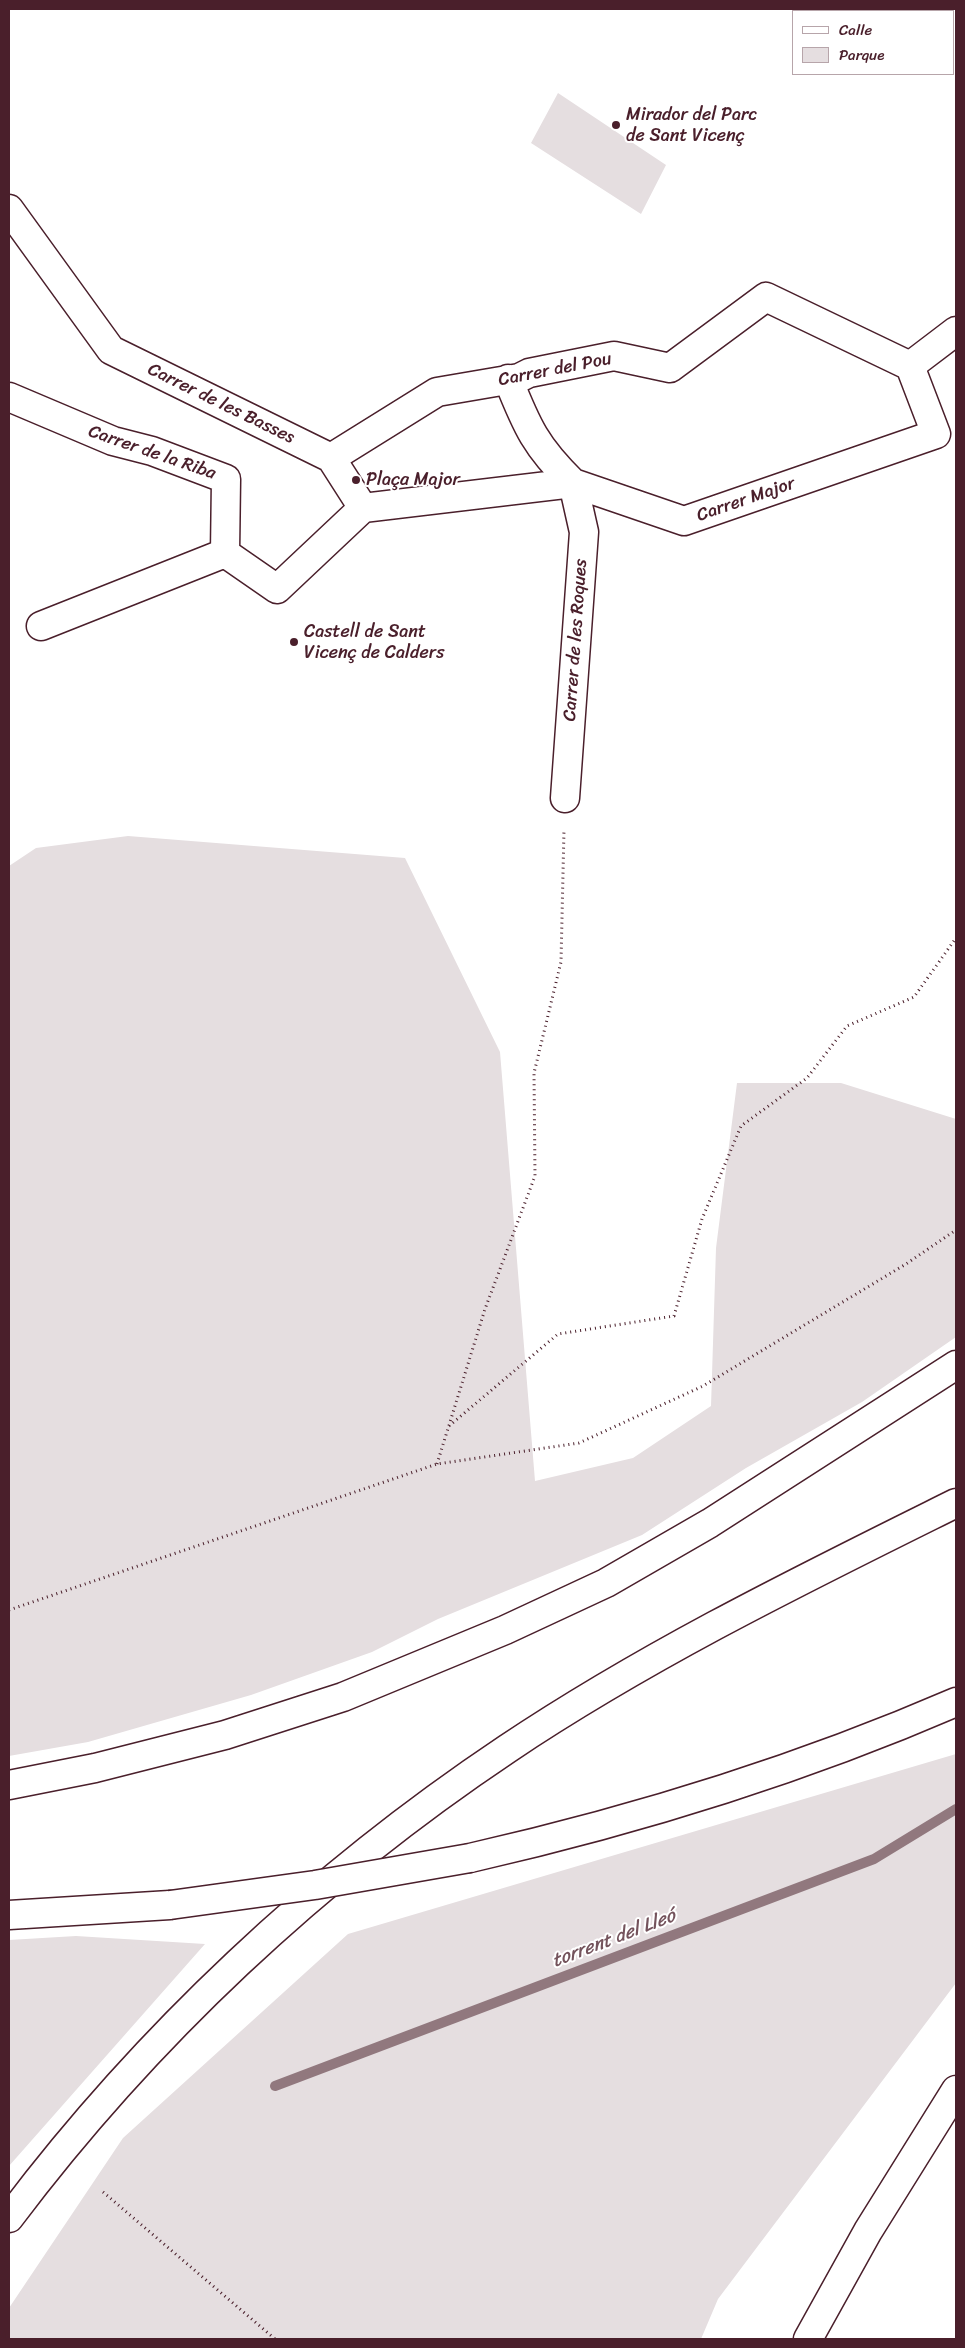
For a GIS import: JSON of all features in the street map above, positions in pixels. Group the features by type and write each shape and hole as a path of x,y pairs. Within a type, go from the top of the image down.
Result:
{"main road":[{"name":"Carrer de les Basses","path":"9,209 111,350 331,458"},
{"name":"Carrer del Pou","path":"331,458 437,392 614,356 670,368 766,297 910,366"},
{"path":"910,366 956,331"},
{"name":"Carrer Major","path":"363,508 573,483 684,521 936,434 910,366"},
{"path":"508,379 526,424 538,446 573,483"},
{"name":"Carrer de la Riba","path":"9,397 114,441 152,451 226,479 225,554"},
{"path":"41,626 225,554 277,589 363,508 331,458"},
{"name":"Carrer de les Roques","path":"565,798 584,532 573,483"},
{"path":"9,1785 95,1768 225,1735 343,1697 505,1630 606,1583 710,1523 956,1365"},
{"path":"9,2218 45,2170 168,2031 285,1920 384,1839 507,1749 655,1660 810,1576 956,1503"},
{"path":"9,1915 170,1905 315,1885 470,1858 612,1823 707,1795 860,1742 956,1702"},
{"path":"808,2339 868,2231 956,2090"}],"path":[{"path":"437,1464 486,1309 535,1176 534,1073 561,962 565,798"},
{"path":"449,1426 558,1334 674,1316 702,1219 741,1126 807,1078 847,1026 914,997 956,938"},
{"path":"9,1610 437,1464 579,1443 703,1386 906,1264 956,1230"},
{"path":"103,2192 275,2339"}],"green space":[{"path":"558,93 666,165 641,214 531,143"},
{"path":"128,836 405,858 500,1052 535,1481 633,1458 711,1406 716,1248 737,1083 841,1083 956,1119 956,1337 862,1402 746,1468 642,1535 438,1619 372,1652 251,1695 88,1742 9,1756 9,866 36,848"},
{"path":"956,1754 956,1983 718,2299 701,2339 9,2339 9,2308 123,2138 348,1934"},
{"path":"76,1936 205,1944 9,2166 9,1940"}],"waterway":[{"name":"torrent del Lleó","path":"275,2086 874,1859 956,1809"}],"place":[{"name":"Mirador del Parc de Sant Vicenç","path":"616,125"},
{"name":"Plaça Major","path":"356,480"},
{"name":"Castell de Sant Vicenç de Calders","path":"294,642"}]}
